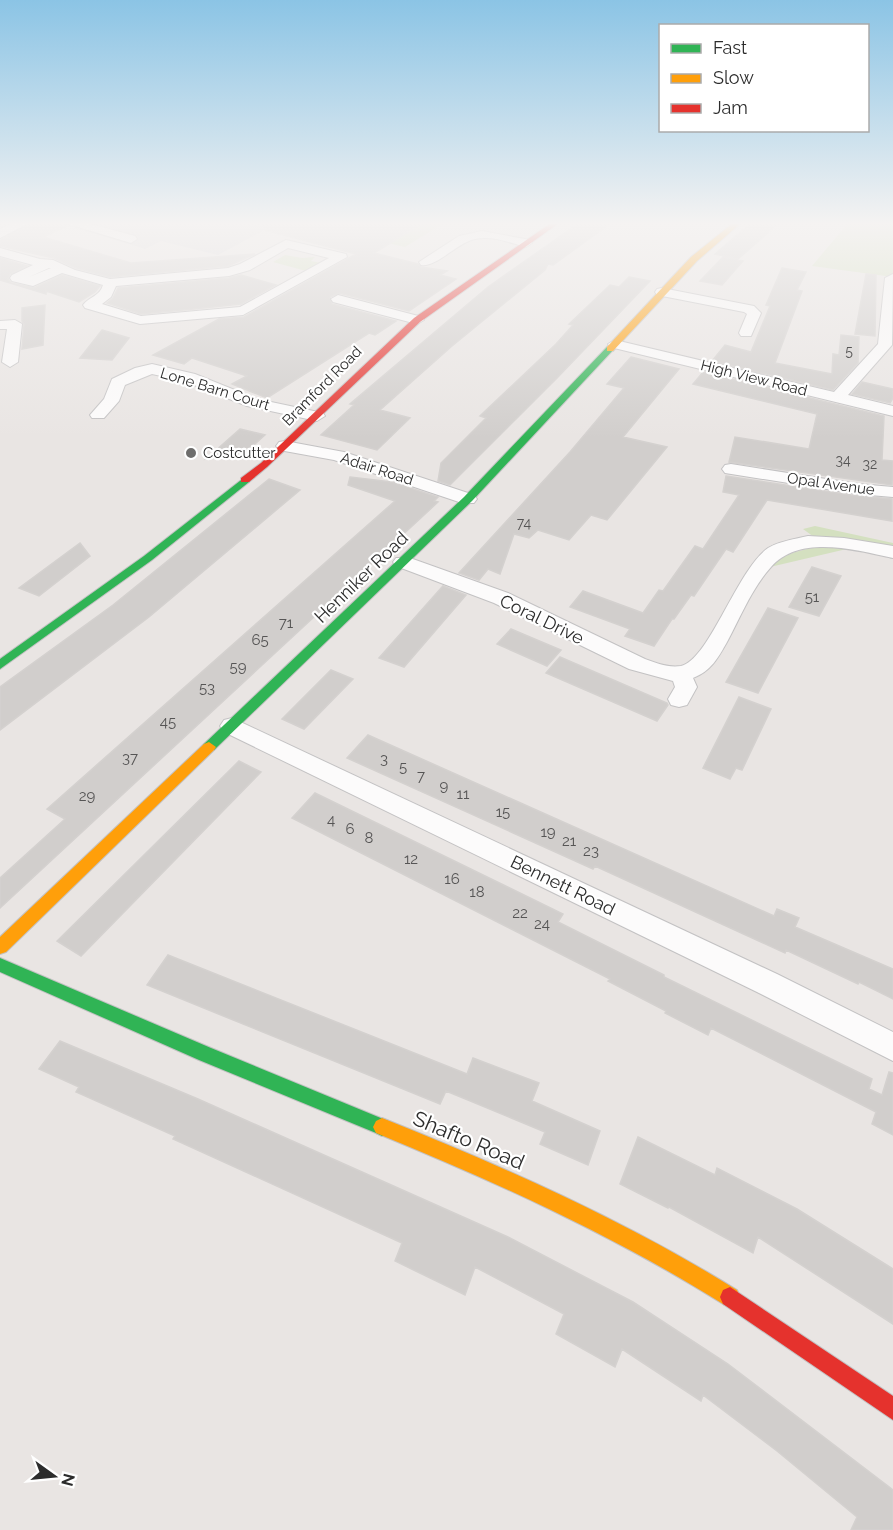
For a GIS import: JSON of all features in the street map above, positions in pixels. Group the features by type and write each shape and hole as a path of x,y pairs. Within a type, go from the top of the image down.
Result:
{"street":[{"path":"106,294 90,305 140,320 243,311 273,294"},
{"name":"Bramford Road","path":"0,665 148,558 285,446 373,359 417,320 453,294"},
{"name":"Henniker Road","path":"0,947 468,499 660,294"},
{"path":"674,294 749,309 754,314 746,333"},
{"path":"837,398 885,345 891,294"},
{"path":"338,299 417,320"},
{"path":"0,325 15,324 10,362"},
{"name":"High View Road","path":"615,344 893,411"},
{"name":"Lone Barn Court","path":"98,415 111,401 118,382 140,371 152,369 189,377 253,403 317,416"},
{"name":"Adair Road","path":"285,446 338,456 468,499"},
{"name":"Opal Avenue","path":"731,469 770,470 867,491 893,492"},
{"path":"680,699 686,687 681,674 692,671 703,663 753,578 771,555 790,546 819,542 849,544 893,552"},
{"name":"Coral Drive","path":"403,562 501,598 637,664 665,673 681,674"},
{"name":"Bennett Road","path":"232,726 767,983 893,1047"},
{"name":"Shafto Road","path":"0,965 326,1104 462,1159 615,1230 679,1264 744,1304 893,1409"}],"green space":[{"path":"815,526 893,543 893,548 814,537 803,529"},
{"path":"833,546 851,548 770,567 792,553"}],"building":[{"path":"56,294 91,294 79,302"},
{"path":"115,294 259,294 241,304 141,314 107,303"},
{"path":"284,294 336,294 330,297 332,304 396,321 375,335 369,333 267,398 232,384 247,376 192,358 184,364 153,355 219,319 244,317"},
{"path":"344,294 433,294 409,311"},
{"path":"479,294 515,294 452,346 380,410 410,418 377,450 321,435 354,405 350,404"},
{"path":"600,294 637,294 450,485 438,481 441,463 486,418 480,416 556,344 573,325 569,324"},
{"path":"771,294 801,294 775,363 832,374 833,354 839,355 841,335 859,337 858,363 833,390 712,361 725,345 751,352 770,306 766,305"},
{"path":"862,294 876,294 875,336 855,334"},
{"path":"45,305 43,345 22,349 24,324 22,308"},
{"path":"102,330 129,338 112,360 80,358"},
{"path":"631,357 679,369 623,437 667,447 607,520 591,515 569,540 538,530 529,538 514,534 500,574 488,569 479,580 459,573 570,452 624,388 607,384"},
{"path":"703,372 884,416 882,460 893,461 892,485 729,462 735,437 809,449 817,414 693,384"},
{"path":"862,382 893,389 893,398 890,403 852,394"},
{"path":"240,429 265,435 246,452 206,459"},
{"path":"726,476 892,499 892,521 767,500 733,552 726,549 694,596 691,595 654,646 625,636 630,629 570,607 583,591 643,613 659,590 663,591 695,546 703,549 739,495 723,492"},
{"path":"350,477 392,482 438,497 434,501 438,502 0,908 0,878 65,819 47,809 395,501 348,485"},
{"path":"269,479 300,490 149,617 0,730 0,687 113,605"},
{"path":"80,543 90,556 39,596 19,588"},
{"path":"812,567 841,576 819,616 789,607"},
{"path":"443,586 466,595 404,667 379,658"},
{"path":"768,608 798,618 758,693 726,682"},
{"path":"511,629 561,650 547,666 497,644"},
{"path":"560,657 668,705 657,721 546,673"},
{"path":"331,670 353,679 304,729 282,719"},
{"path":"739,697 771,709 742,770 736,768 730,779 703,768"},
{"path":"368,735 774,916 777,909 799,918 795,927 893,969 893,999 786,950 785,953 595,866 593,869 347,758"},
{"path":"239,761 261,772 81,956 57,941"},
{"path":"315,793 563,914 558,922 872,1079 869,1089 882,1095 889,1072 893,1073 893,1135 872,1124 876,1112 711,1028 708,1035 608,981 610,979 292,818"},
{"path":"168,955 467,1074 473,1058 539,1083 532,1101 600,1131 588,1165 540,1144 545,1132 446,1091 440,1104 147,985"},
{"path":"60,1041 198,1099 508,1237 633,1302 728,1364 893,1490 893,1530 851,1530 857,1517 777,1451 703,1395 701,1401 622,1349 615,1367 556,1334 564,1314 475,1267 465,1295 395,1261 402,1243 173,1139 175,1136 76,1092 79,1087 39,1069"},
{"path":"638,1137 715,1175 717,1168 797,1209 893,1269 893,1324 758,1237 753,1253 669,1207 620,1184"}],"traffic: fast":[{"path":"209,747 468,499 610,349"},
{"path":"0,665 148,558 245,480"},
{"path":"0,965 205,1054 382,1127"}],"traffic: slow":[{"path":"610,349 661,294"},
{"path":"0,947 209,747"},
{"path":"382,1127 560,1203 647,1247 730,1297"}],"traffic: jam":[{"path":"245,480 264,465 417,320 454,294"},
{"path":"730,1297 893,1409"}],"place":[{"name":"Costcutter","path":"191,453"}]}
